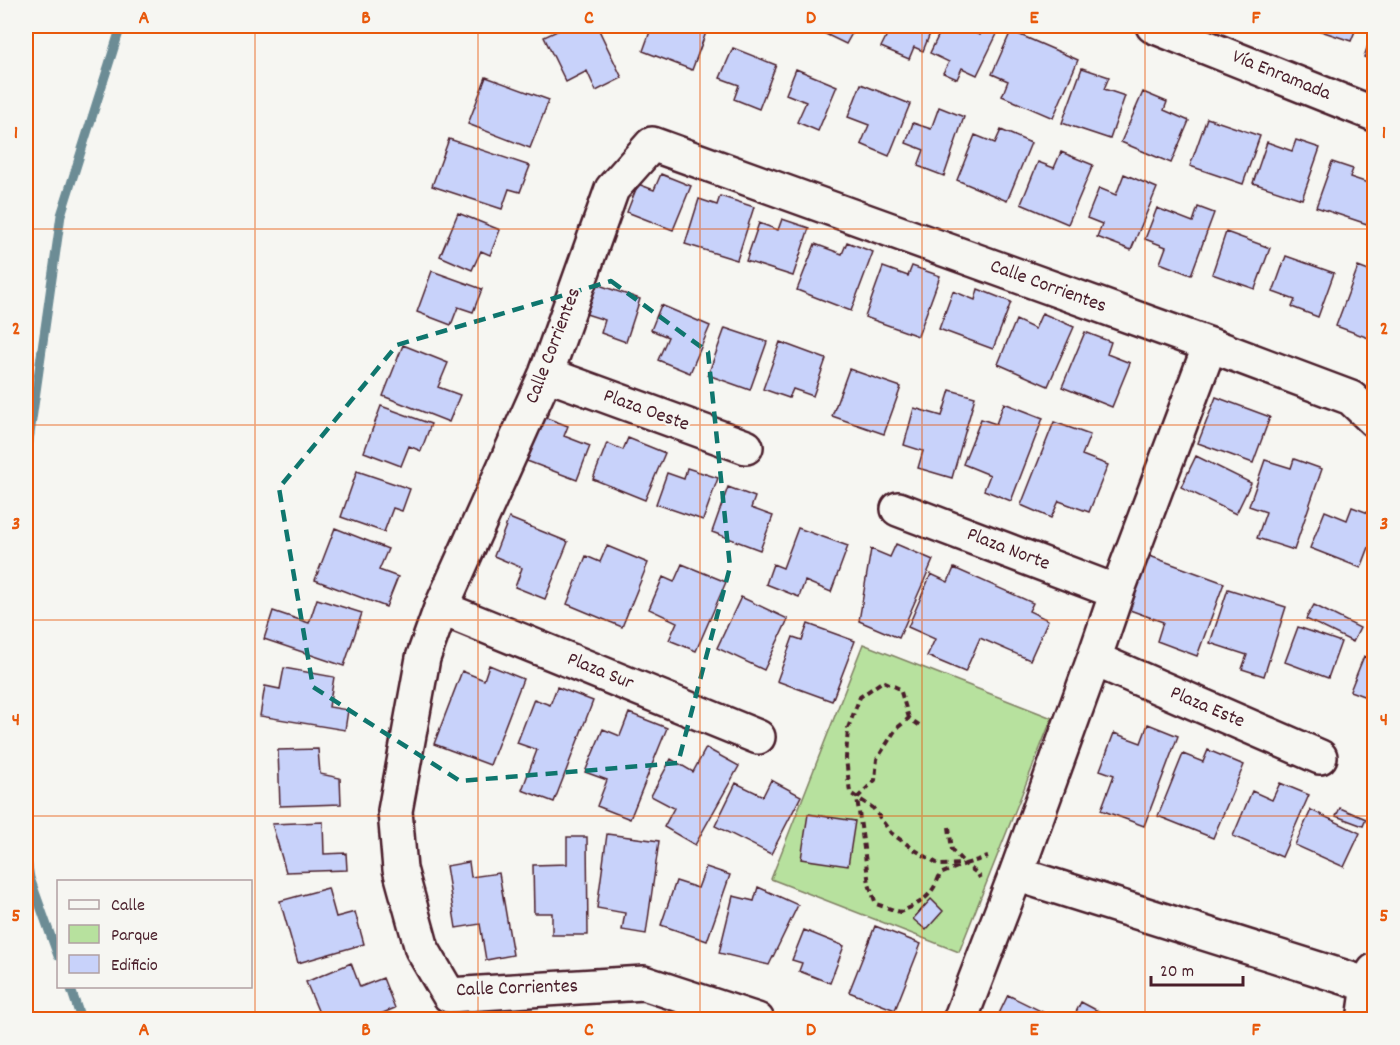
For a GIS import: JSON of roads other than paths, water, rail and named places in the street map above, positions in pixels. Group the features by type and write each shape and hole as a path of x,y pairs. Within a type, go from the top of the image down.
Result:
{"street":[{"name":"Vía Enramada","path":"1153,26 1374,114"},
{"name":"Calle Corrientes","path":"757,1020 644,983 448,995 422,949 400,869 395,811 423,658 441,608 546,374 612,189 652,144 1352,398 1374,420"},
{"path":"960,1020 1210,345"},
{"name":"Plaza Oeste","path":"546,374 746,447"},
{"name":"Plaza Norte","path":"898,509 1117,592"},
{"name":"Plaza Sur","path":"441,608 758,736"},
{"name":"Plaza Este","path":"1095,659 1320,757"},
{"path":"1021,860 1372,978 1364,1020"}],"waterway":[{"path":"26,462 61,215 121,26"},
{"path":"26,854 30,878 57,953"},
{"path":"71,988 79,1020"}]}
